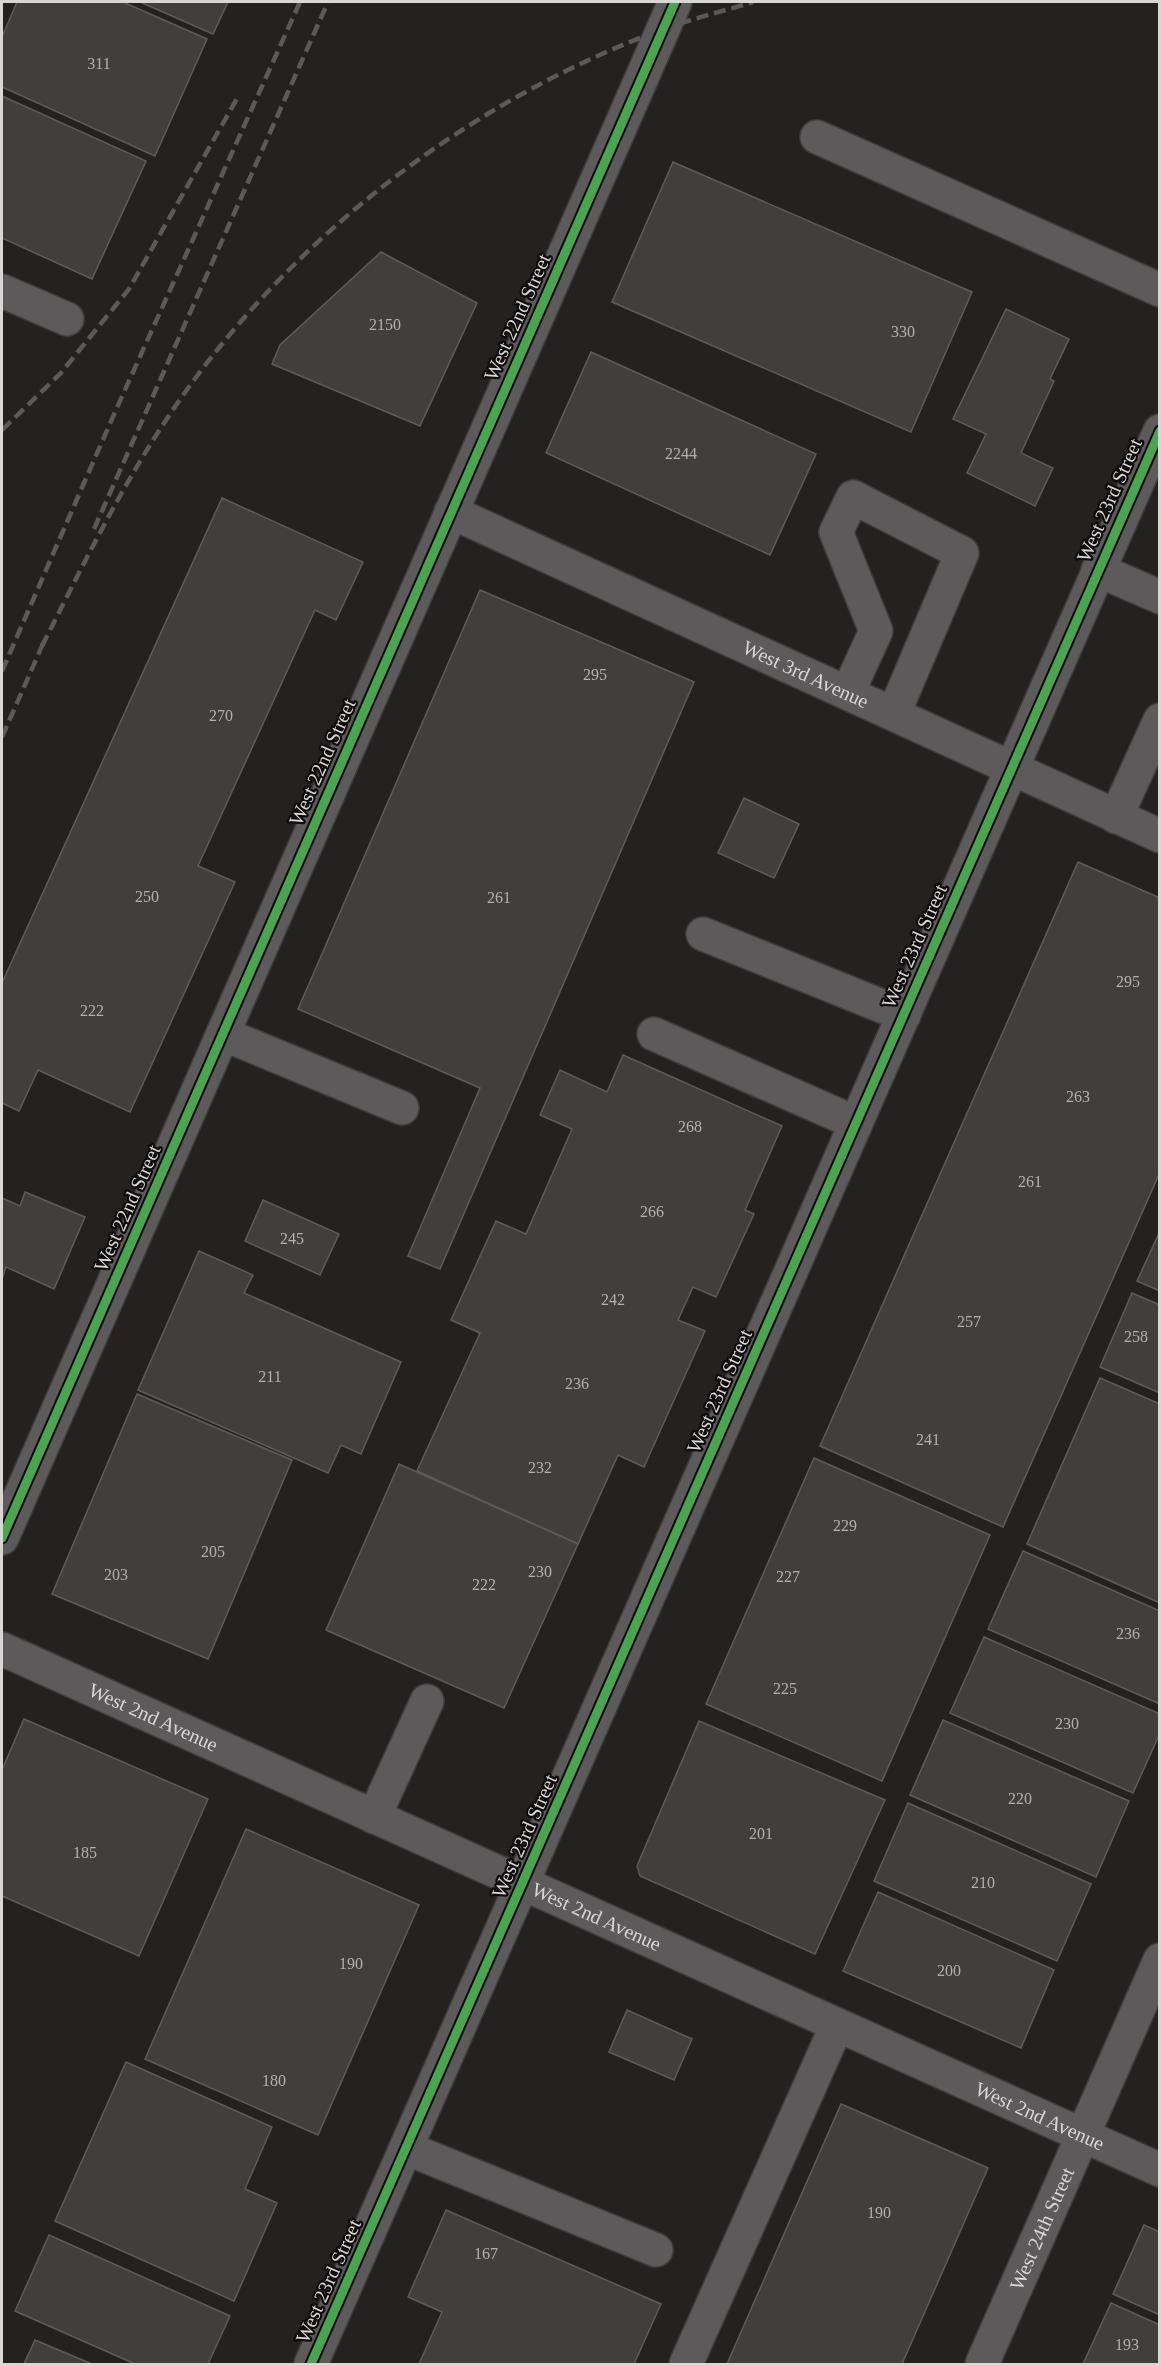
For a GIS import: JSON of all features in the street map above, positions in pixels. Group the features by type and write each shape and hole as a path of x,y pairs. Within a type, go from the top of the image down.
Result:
{"street":[{"name":"West 22nd Street","path":"2,1538 675,2"},
{"path":"817,137 1160,291"},
{"path":"2,291 67,319"},
{"name":"West 23rd Street","path":"311,2364 1160,431"},
{"path":"848,692 876,631 836,532 853,497 962,553 894,713"},
{"name":"West 3rd Avenue","path":"451,512 1160,836"},
{"path":"1098,570 1160,597"},
{"path":"1116,817 1160,720"},
{"path":"704,934 904,1015"},
{"path":"223,1034 402,1108"},
{"path":"654,1034 856,1124"},
{"name":"West 2nd Avenue","path":"2,1649 1160,2170"},
{"path":"374,1817 427,1701"},
{"name":"West 24th Street","path":"982,2364 1160,1960"},
{"path":"686,2364 837,2025"},
{"path":"406,2148 656,2250"}],"building":[{"path":"17,2 123,2 207,39 155,156 2,87 2,37"},
{"path":"140,2 228,2 213,34"},
{"path":"2,96 146,161 92,279 2,238"},
{"path":"673,162 972,292 911,432 612,302"},
{"path":"381,252 477,303 420,426 272,364 280,345"},
{"path":"1006,309 1069,339 1050,379 1054,381 1021,453 1053,468 1035,506 967,473 986,434 953,419"},
{"path":"591,352 816,454 770,555 546,453"},
{"path":"222,498 363,562 336,620 315,610 198,866 235,882 130,1112 38,1070 19,1111 2,1103 2,983"},
{"path":"480,590 694,682 440,1269 408,1256 480,1088 298,1009"},
{"path":"744,798 799,824 774,878 718,853"},
{"path":"1078,862 1160,898 1160,1172 1003,1527 820,1446"},
{"path":"623,1055 782,1126 745,1210 754,1214 716,1297 693,1287 678,1320 705,1331 644,1467 618,1455 578,1544 417,1471 480,1333 451,1320 496,1221 526,1234 572,1129 540,1115 560,1070 607,1092"},
{"path":"25,1192 85,1217 54,1289 6,1267 2,1279 2,1198 20,1206"},
{"path":"263,1200 339,1234 320,1275 245,1241"},
{"path":"1160,1231 1160,1291 1137,1281"},
{"path":"199,1251 253,1275 244,1293 401,1362 361,1454 341,1445 328,1473 138,1390"},
{"path":"1132,1293 1160,1305 1160,1393 1100,1367"},
{"path":"1100,1378 1160,1404 1160,1603 1027,1544"},
{"path":"137,1394 292,1460 208,1659 52,1594"},
{"path":"814,1458 990,1535 882,1781 706,1704"},
{"path":"399,1464 578,1544 504,1708 326,1630"},
{"path":"1023,1551 1160,1611 1160,1704 988,1629"},
{"path":"984,1637 1160,1714 1160,1733 1133,1793 950,1713"},
{"path":"24,1719 208,1799 139,1956 2,1896 2,1770"},
{"path":"943,1720 1129,1801 1096,1877 910,1795"},
{"path":"699,1721 885,1800 815,1954 640,1876 637,1866"},
{"path":"908,1803 1091,1884 1057,1961 874,1881"},
{"path":"246,1829 419,1905 318,2135 145,2059"},
{"path":"878,1892 1054,1970 1021,2048 843,1971"},
{"path":"627,2010 692,2039 674,2080 609,2052"},
{"path":"126,2062 272,2127 245,2189 277,2203 234,2301 55,2221"},
{"path":"841,2104 988,2168 902,2364 727,2364"},
{"path":"446,2210 661,2304 634,2364 419,2364 442,2312 408,2297"},
{"path":"1144,2225 1160,2232 1160,2315 1113,2294"},
{"path":"49,2235 230,2316 208,2364 135,2364 15,2311"},
{"path":"1111,2303 1160,2325 1160,2364 1083,2364"},
{"path":"35,2340 92,2364 24,2364"}],"railway":[{"path":"2,671 115,412 300,2"},
{"path":"94,529 328,2"},
{"path":"42,646 87,557 170,414 217,350 269,291 325,235 386,184 451,137 519,95 590,59 663,29 753,2"},
{"path":"2,430 60,374 129,289 239,95"},
{"path":"2,737 45,639"}],"cycle path":[{"path":"2,1538 675,2"},
{"path":"311,2364 1160,431"}]}
